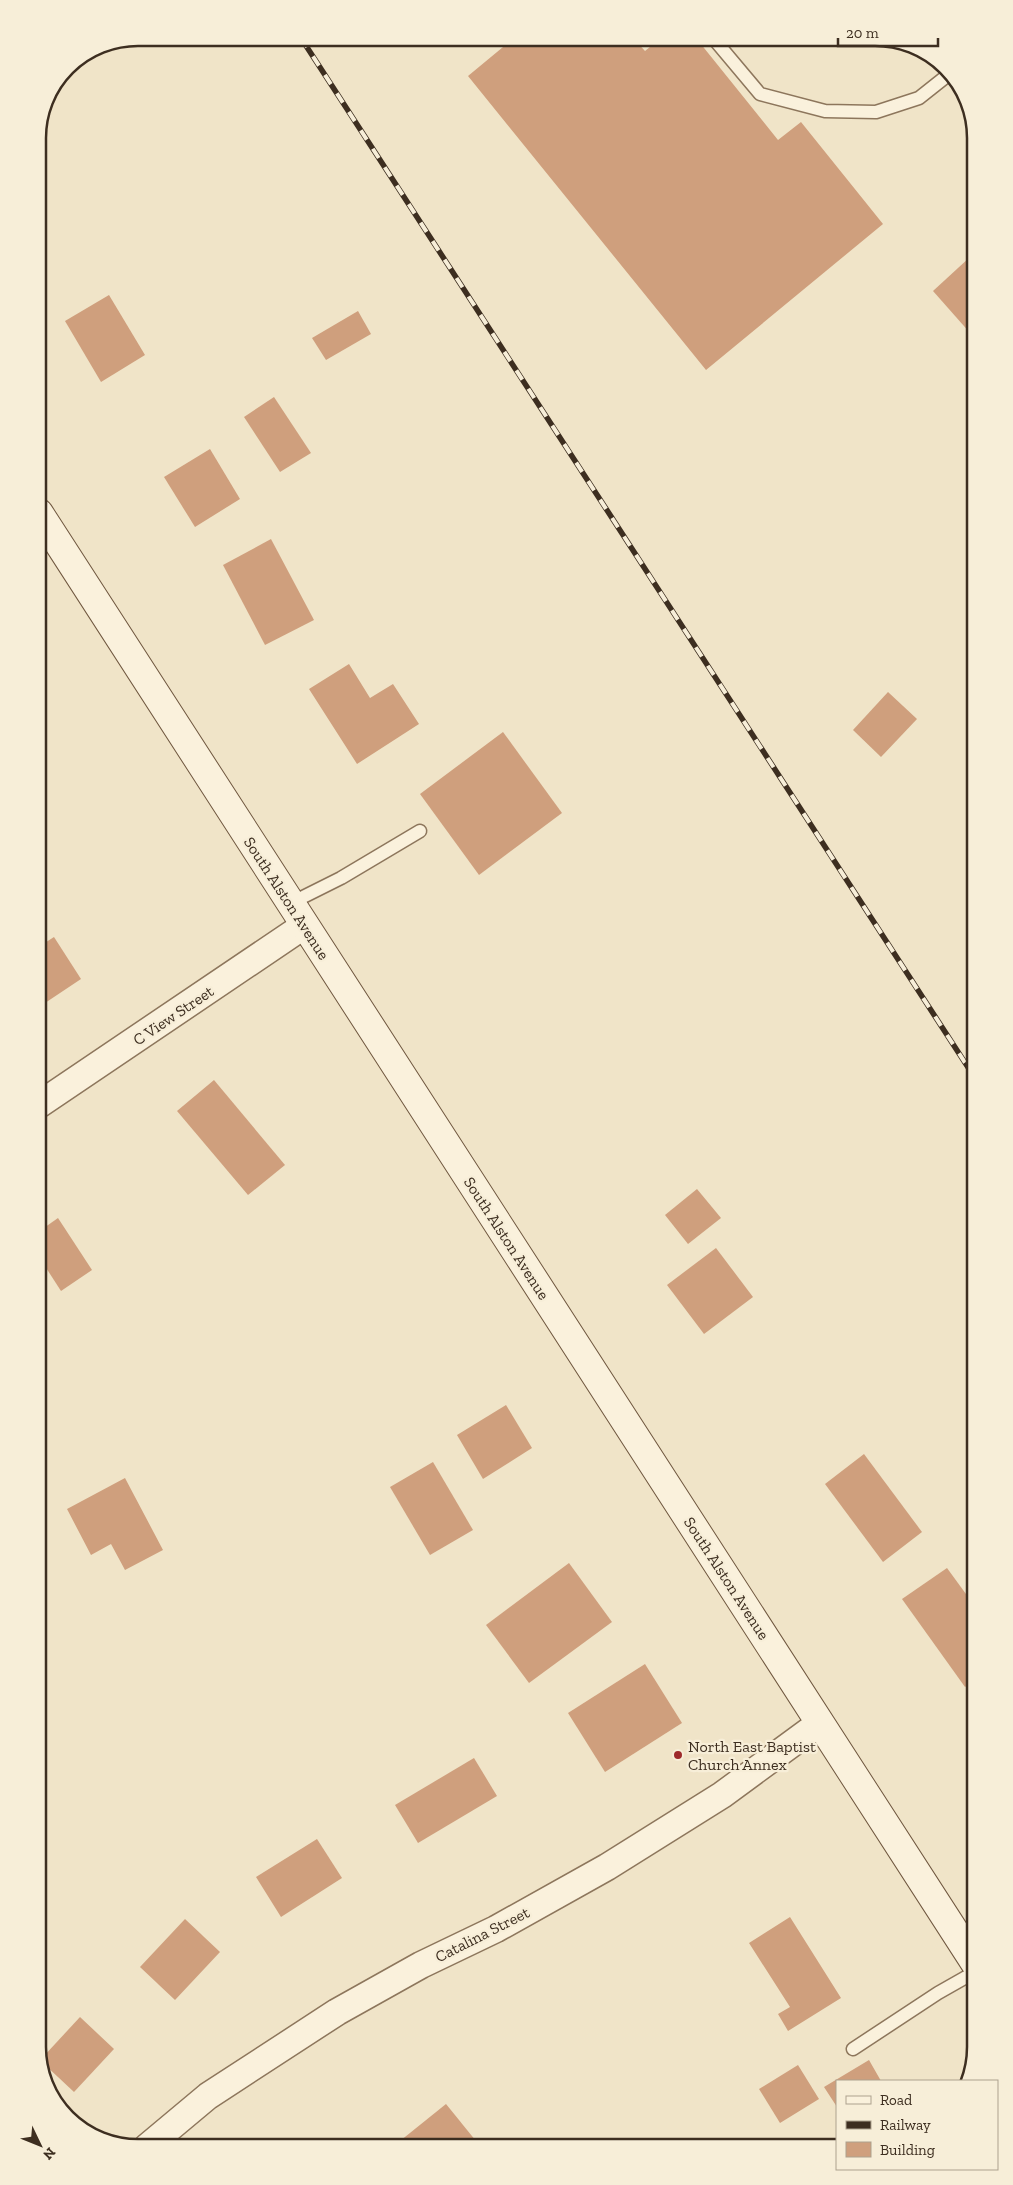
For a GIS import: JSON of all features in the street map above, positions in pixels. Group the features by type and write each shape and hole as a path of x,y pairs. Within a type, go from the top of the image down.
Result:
{"street":[{"name":"South Alston Avenue","path":"46,524 967,1951"},
{"name":"C View Street","path":"46,1100 298,914"},
{"name":"Catalina Street","path":"157,2139 208,2096 337,2012 421,1965 496,1929 607,1867 722,1795 820,1723"}],"lane":[{"path":"720,46 760,94 825,111 876,112 919,98 944,78"},
{"path":"298,914 341,878 420,831"},
{"path":"854,2049 938,1993 967,1977"}],"building":[{"path":"504,46 640,46 645,51 651,46 702,46 778,140 801,122 883,224 706,370 468,76"},
{"path":"967,260 967,329 933,291"},
{"path":"109,295 145,355 101,382 65,321"},
{"path":"358,311 371,334 326,360 312,338"},
{"path":"274,397 311,453 280,472 244,417"},
{"path":"210,449 240,499 195,527 164,477"},
{"path":"271,539 314,620 265,645 223,565"},
{"path":"349,664 370,698 393,684 419,724 357,764 309,689"},
{"path":"888,692 917,719 881,757 853,730"},
{"path":"503,732 562,813 479,875 420,794"},
{"path":"54,937 81,979 46,1002 46,942"},
{"path":"214,1080 285,1165 248,1195 177,1111"},
{"path":"697,1189 721,1218 688,1244 665,1215"},
{"path":"58,1218 92,1270 61,1291 46,1268 46,1226"},
{"path":"716,1248 753,1297 704,1334 667,1285"},
{"path":"506,1405 532,1448 483,1479 457,1435"},
{"path":"864,1454 922,1532 883,1562 825,1484"},
{"path":"433,1462 473,1530 430,1555 390,1487"},
{"path":"125,1478 163,1550 125,1570 111,1544 91,1555 67,1509"},
{"path":"569,1563 612,1622 529,1683 486,1625"},
{"path":"947,1568 967,1595 967,1685 965,1687 902,1599"},
{"path":"645,1664 682,1723 605,1772 568,1713"},
{"path":"474,1758 497,1796 418,1843 395,1805"},
{"path":"317,1839 342,1878 281,1917 256,1877"},
{"path":"790,1917 841,1998 788,2031 778,2014 790,2007 749,1943"},
{"path":"185,1919 220,1952 175,2000 140,1967"},
{"path":"80,2017 114,2049 74,2092 49,2069 46,2054"},
{"path":"869,2060 880,2080 836,2080 836,2105 824,2087"},
{"path":"798,2065 819,2099 780,2123 759,2089"},
{"path":"446,2104 474,2139 402,2139"}],"railway":[{"path":"306,46 967,1066"}],"place":[{"name":"North East Baptist Church Annex","path":"678,1755"}]}
